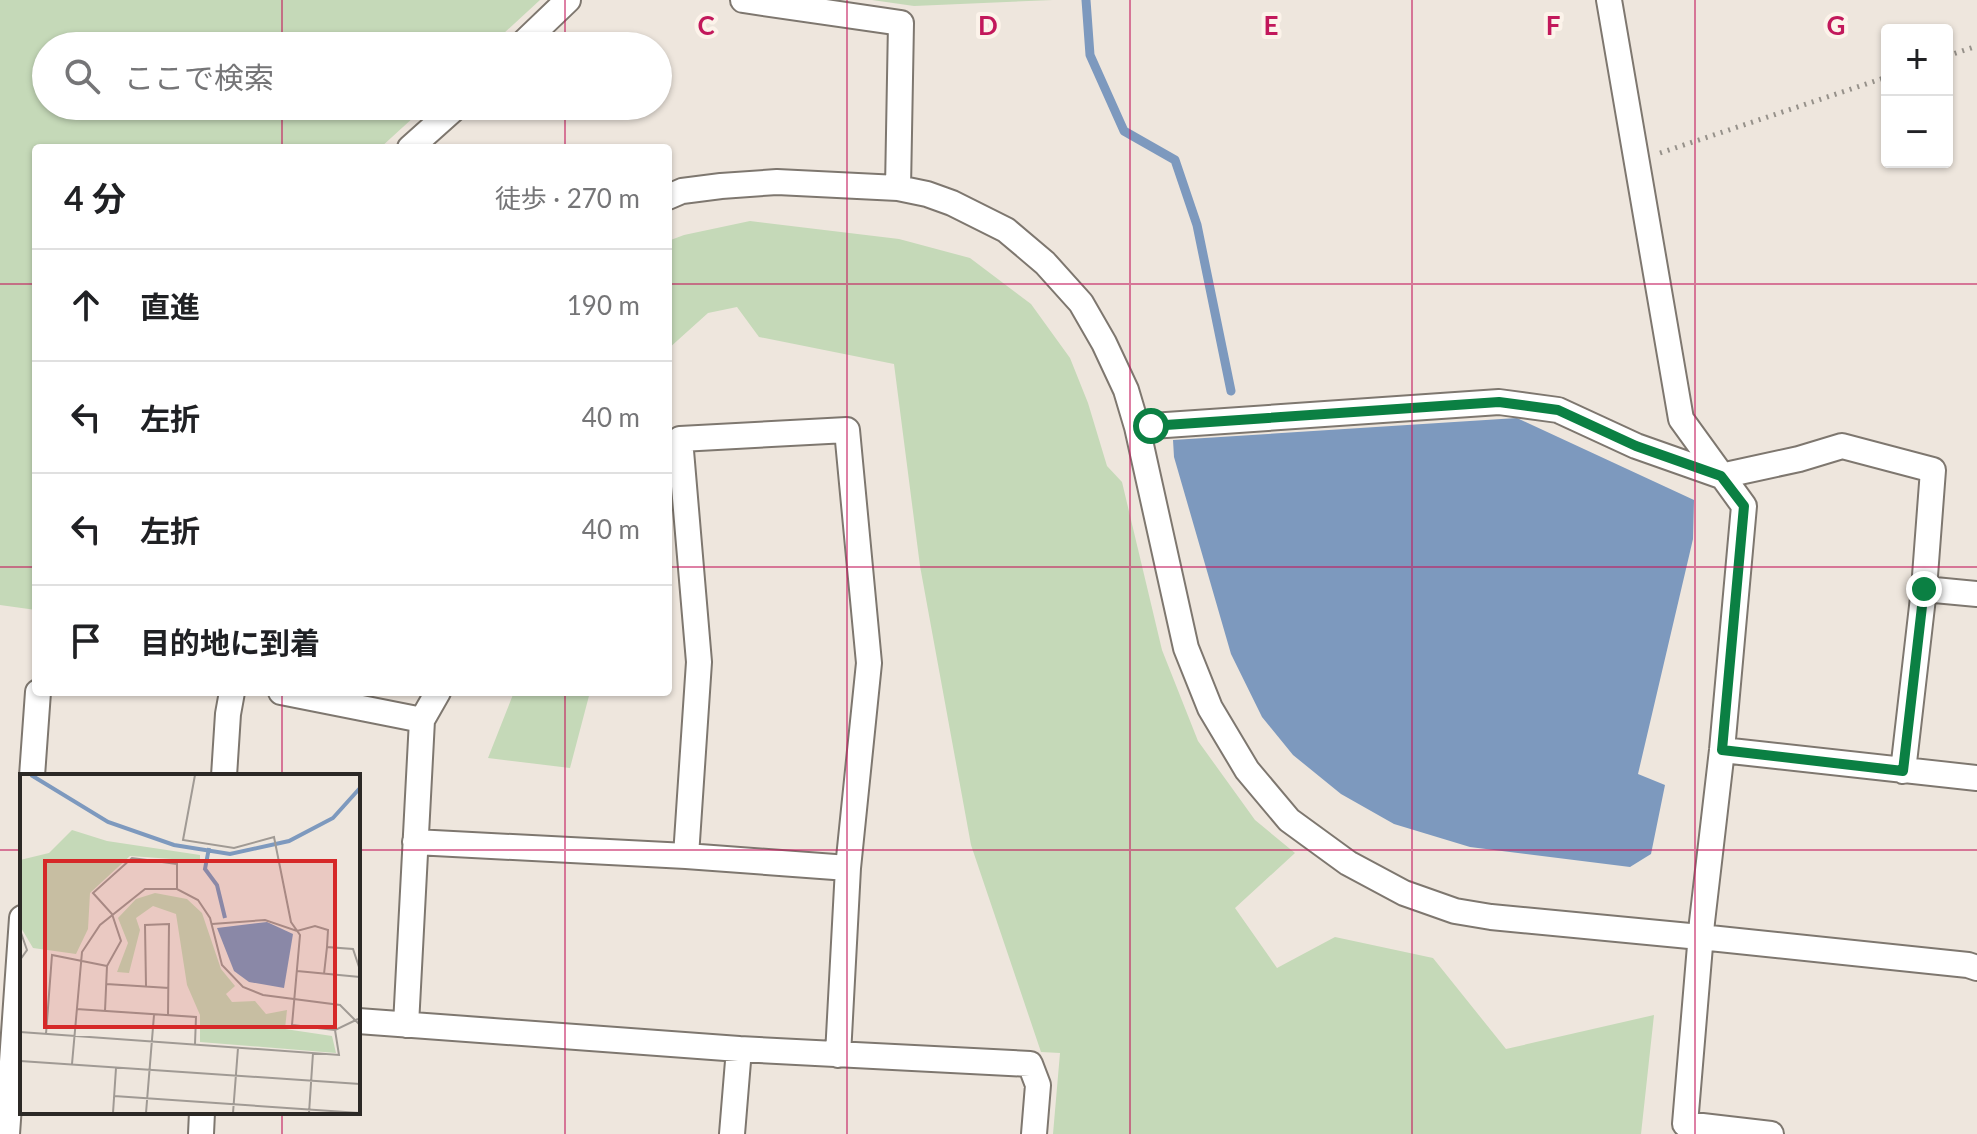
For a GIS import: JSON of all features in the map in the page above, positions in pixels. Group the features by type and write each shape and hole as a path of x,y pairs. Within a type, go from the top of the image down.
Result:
{"street":[{"path":"535,32 568,0"},
{"path":"743,0 901,23 898,188"},
{"path":"1609,0 1681,419 1744,506 1722,750 1700,937 1685,1124 1771,1134"},
{"path":"414,144 441,120"},
{"path":"672,195 682,191 777,182 898,188 952,203 1006,230 1045,263 1081,303 1126,390 1186,648 1210,708 1247,770 1289,820 1348,863 1404,893 1455,911 1977,968"},
{"path":"1137,427 1499,402 1558,410 1636,446 1721,476 1842,446 1933,470 1924,589 1903,771"},
{"path":"686,856 699,662 680,439 847,430 869,663 848,868 838,1055"},
{"path":"1924,589 1977,594"},
{"path":"32,774 38,696"},
{"path":"224,774 231,696"},
{"path":"301,696 422,720"},
{"path":"406,1025 422,720 436,696"},
{"path":"1722,750 1977,778"},
{"path":"415,842 848,868"},
{"path":"7,1134 20,947"},
{"path":"360,1021 739,1049 1030,1064 1038,1085 1034,1134"},
{"path":"732,1134 739,1049"},
{"path":"201,1134 202,1114"}],"path":[{"path":"1953,54 1977,46"},
{"path":"1637,161 1881,79"}],"green space":[{"path":"0,0 540,0 505,32 32,32 32,120 411,120 384,144 32,144 32,609 0,605"},
{"path":"872,0 1053,0 914,6"},
{"path":"750,221 899,239 970,258 1031,304 1070,358 1088,403 1107,466 1122,482 1162,650 1198,741 1255,820 1295,853 1235,908 1277,968 1335,937 1433,958 1506,1049 1654,1015 1641,1134 1053,1134 1060,1053 1041,1052 971,845 920,566 894,364 759,337 737,307 708,313 672,345 672,240"},
{"path":"512,696 589,696 570,768 488,758"}],"water":[{"path":"1517,418 1694,500 1693,539 1638,774 1665,785 1651,854 1630,867 1470,847 1394,824 1341,794 1293,755 1262,717 1231,654 1174,457 1173,440"}],"waterway":[{"path":"1086,0 1090,55 1124,131 1175,160 1197,225 1231,391"}],"route":[{"path":"1151,426 1499,402 1558,410 1636,446 1721,476 1744,506 1722,750 1903,771 1924,589"}]}
